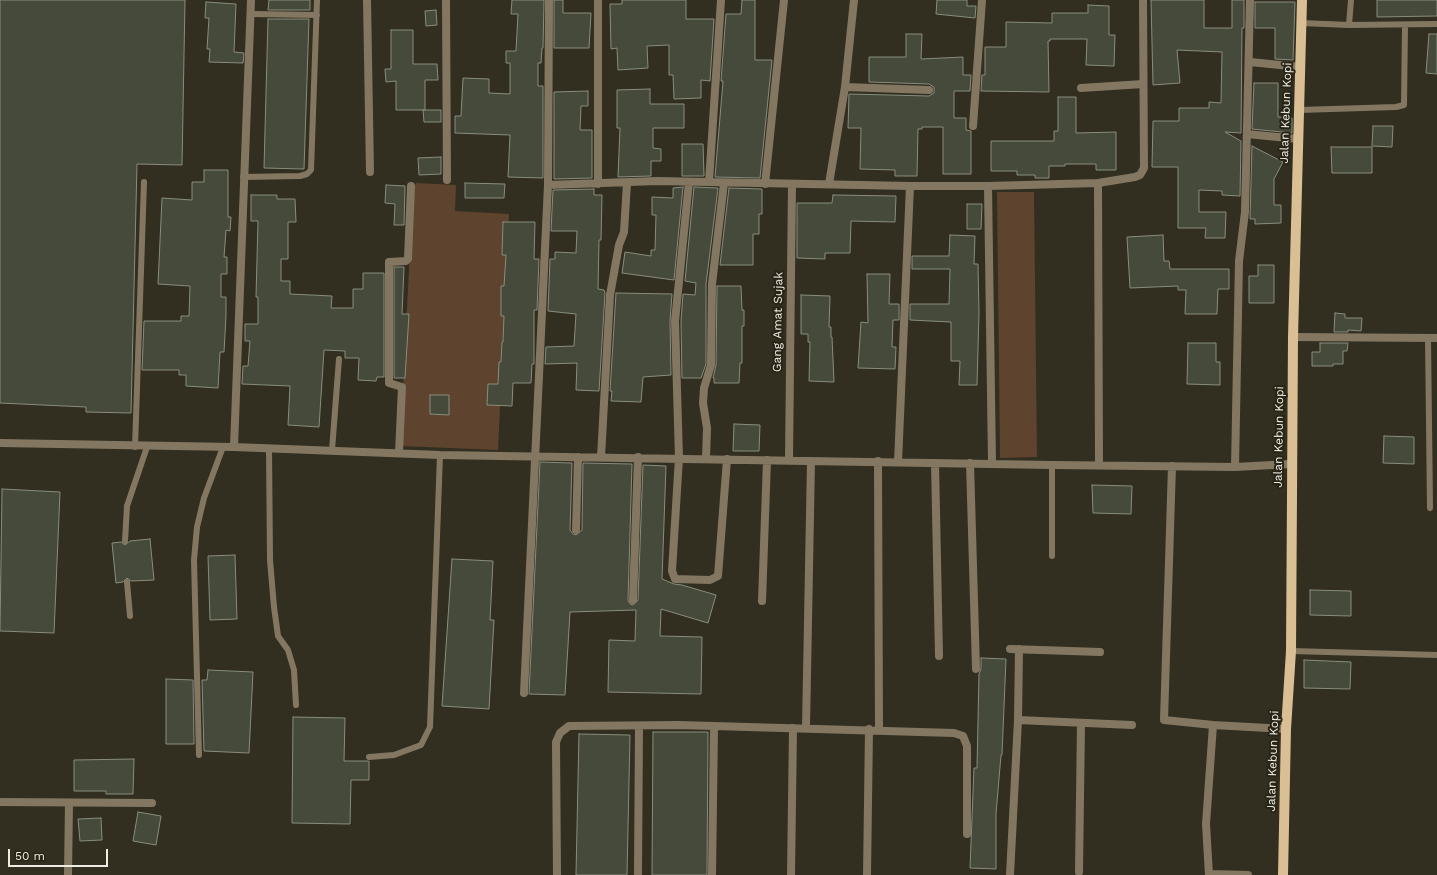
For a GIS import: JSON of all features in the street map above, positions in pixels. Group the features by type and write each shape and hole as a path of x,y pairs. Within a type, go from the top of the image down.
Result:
{"main road":[{"name":"Jalan Kebun Kopi","path":"1283,875 1286,728 1291,651 1293,337 1302,0"}],"street":[{"path":"234,447 251,0"},
{"path":"367,0 370,172"},
{"path":"446,0 447,180"},
{"path":"524,693 548,185 549,0"},
{"path":"598,0 598,184"},
{"path":"709,182 721,0"},
{"path":"765,184 784,0"},
{"path":"829,184 845,86 854,0"},
{"path":"973,126 982,0"},
{"path":"548,185 627,182 709,182 988,186 1098,183 1135,177 1143,172 1143,0"},
{"path":"1235,467 1239,261 1245,212 1250,62 1250,0"},
{"path":"1250,62 1300,67"},
{"path":"1081,88 1142,84"},
{"path":"845,86 929,90"},
{"path":"1247,134 1298,140"},
{"path":"601,457 610,295 619,245 624,232 627,182"},
{"path":"689,182 675,321 679,458 672,574 675,579 715,579 719,572 727,459"},
{"path":"706,458 707,428 703,403 704,388 711,365 712,284 724,183"},
{"path":"1098,183 1099,465"},
{"name":"Gang Amat Sujak","path":"789,459 792,184"},
{"path":"399,453 402,387 388,383 389,262 406,261 408,259 411,186"},
{"path":"898,462 910,186"},
{"path":"988,186 992,463"},
{"path":"1293,337 1437,338"},
{"path":"0,443 136,447 234,447 440,454 766,460 789,459 811,461 1052,465 1235,467 1291,464"},
{"path":"576,530 578,456"},
{"path":"633,600 638,457"},
{"path":"762,602 766,460"},
{"path":"806,728 811,461"},
{"path":"878,461 879,730"},
{"path":"935,463 939,656"},
{"path":"970,463 976,669"},
{"path":"1172,466 1164,718 1166,721 1213,725 1286,728"},
{"path":"1010,649 1100,652"},
{"path":"1010,875 1018,720 1019,649"},
{"path":"1018,720 1132,725"},
{"path":"1079,872 1082,723"},
{"path":"1213,725 1206,824 1209,874 1248,875"},
{"path":"557,875 556,742 560,733 569,726 714,726 869,729 954,733 962,736 967,746 967,834"},
{"path":"638,875 639,726"},
{"path":"712,875 714,726"},
{"path":"791,875 793,728"},
{"path":"867,875 869,729"},
{"path":"0,802 152,803"},
{"path":"68,875 69,803"}],"lane":[{"path":"244,177 300,176 311,170 317,0"},
{"path":"1350,25 1351,0"},
{"path":"251,14 317,15"},
{"path":"1301,23 1350,25 1437,24"},
{"path":"1299,110 1396,107 1404,105 1405,25"},
{"path":"136,447 144,182"},
{"path":"1428,338 1430,508"},
{"path":"332,450 339,359"},
{"path":"125,541 127,506 147,446"},
{"path":"199,755 195,554 197,527 204,498 223,447"},
{"path":"269,448 270,560 274,607 278,636 288,650 294,670 296,706"},
{"path":"369,757 394,755 421,745 430,727 440,454"},
{"path":"1052,465 1052,556"},
{"path":"127,582 130,616"},
{"path":"1291,651 1437,654"}],"shaded area":[{"path":"416,183 456,185 455,211 509,214 498,450 400,446 413,191"},
{"path":"997,192 1034,192 1037,457 1000,458"}],"building":[{"path":"0,0 185,0 182,165 137,164 131,413 86,412 86,407 0,403"},
{"path":"269,0 310,0 310,10 268,10"},
{"path":"512,0 544,0 543,48 541,63 538,63 538,86 543,86 543,178 508,177 510,135 455,133 455,116 461,116 463,78 489,79 489,93 510,94 510,63 506,63 506,51 516,51 518,14 511,14"},
{"path":"554,0 563,0 563,13 591,13 589,48 554,48"},
{"path":"622,0 686,0 686,19 714,19 710,81 701,80 701,98 674,99 673,75 669,75 669,45 647,46 648,68 618,70 617,48 611,49 610,4 622,4"},
{"path":"742,0 755,0 755,60 772,60 760,178 715,177 723,81 721,81 726,14 741,14"},
{"path":"937,0 967,0 967,6 976,6 975,18 936,14"},
{"path":"1151,0 1204,0 1204,28 1232,28 1232,0 1244,0 1244,28 1242,28 1241,133 1225,132 1241,141 1240,196 1222,195 1222,191 1199,190 1199,212 1226,212 1225,238 1205,238 1206,228 1178,228 1178,167 1152,167 1153,121 1179,121 1179,108 1209,108 1209,102 1221,103 1222,52 1177,50 1180,83 1153,85"},
{"path":"1377,0 1437,0 1437,16 1377,17"},
{"path":"206,2 236,4 234,52 244,53 243,63 209,62 210,49 207,49 209,18 205,18"},
{"path":"1255,2 1295,2 1293,60 1275,59 1275,28 1255,28"},
{"path":"1088,5 1109,6 1109,35 1115,35 1114,66 1086,65 1087,39 1050,39 1050,41 1048,41 1049,92 981,91 982,75 985,75 985,47 1006,47 1006,22 1052,23 1052,13 1088,13"},
{"path":"436,10 437,25 426,26 425,11"},
{"path":"268,19 309,19 304,169 264,168"},
{"path":"391,30 413,30 413,64 437,64 438,80 425,80 425,110 396,110 396,81 386,82 385,69 391,69"},
{"path":"906,34 922,34 921,59 963,57 963,75 971,75 970,91 954,91 954,118 966,118 966,130 971,131 971,174 943,174 943,127 922,127 922,129 918,129 917,176 895,176 895,170 860,169 861,128 848,128 849,94 929,96 934,93 934,87 929,84 869,82 869,57 906,57"},
{"path":"1429,34 1437,34 1437,74 1426,73"},
{"path":"1254,83 1278,83 1278,117 1292,118 1292,133 1252,129"},
{"path":"650,89 650,104 684,104 684,128 653,128 653,148 661,149 661,161 651,161 651,176 618,177 620,128 617,128 617,90"},
{"path":"588,91 588,106 581,106 580,130 592,130 592,178 554,179 554,92"},
{"path":"1058,97 1076,97 1076,133 1116,132 1116,170 1096,170 1096,164 1065,164 1065,166 1049,166 1049,178 1035,178 1035,175 1017,175 1017,171 991,171 991,141 1054,141 1054,131 1058,131"},
{"path":"423,110 441,110 441,122 424,122"},
{"path":"1373,126 1393,126 1392,147 1372,146"},
{"path":"682,144 703,144 704,176 682,176"},
{"path":"1252,146 1283,162 1274,179 1274,205 1281,205 1281,223 1255,224 1255,219 1250,219"},
{"path":"1331,147 1372,147 1372,173 1332,173"},
{"path":"441,157 441,174 419,175 418,158"},
{"path":"204,170 228,170 228,217 231,217 230,231 226,230 224,257 227,257 227,274 221,274 221,297 226,297 226,316 224,352 220,352 218,388 186,386 186,375 179,375 179,370 142,370 144,321 181,321 181,316 189,316 190,286 158,284 162,198 192,200 192,182 204,182"},
{"path":"465,183 505,184 504,198 465,198"},
{"path":"386,185 405,186 404,225 394,225 395,204 385,203"},
{"path":"683,187 674,280 622,273 625,252 651,256 651,250 655,250 656,215 652,215 652,197 673,198 673,188"},
{"path":"694,187 718,188 706,284 706,364 701,378 682,378 681,321 683,294 695,295 696,283 685,281"},
{"path":"729,188 762,189 762,214 759,214 759,234 753,234 753,265 720,265"},
{"path":"594,189 594,195 602,195 598,289 604,290 605,293 599,391 576,390 577,363 545,364 546,347 574,346 576,314 548,311 550,259 555,259 555,252 576,253 577,231 551,231 553,190"},
{"path":"251,195 277,195 277,199 295,199 296,222 288,222 288,259 281,259 281,281 290,281 290,294 332,296 331,308 353,308 353,289 363,289 363,273 384,273 384,377 377,377 376,381 358,380 359,358 345,358 345,351 324,350 319,427 288,425 290,386 242,384 243,366 248,366 250,341 245,341 245,324 258,324 258,297 256,297 258,221 251,221"},
{"path":"833,195 896,196 895,222 851,221 850,253 825,253 825,259 797,258 797,203 832,203"},
{"path":"967,204 982,204 981,229 967,229"},
{"path":"503,222 535,222 534,259 539,259 537,310 534,310 534,364 532,364 531,383 513,383 512,406 487,405 488,384 498,384 499,362 501,362 503,342 504,316 501,316 501,286 504,286 506,255 502,255"},
{"path":"950,235 975,236 974,264 978,264 979,313 977,385 959,385 960,361 951,361 951,322 910,320 910,304 949,304 950,269 912,269 912,256 949,256"},
{"path":"1163,235 1164,261 1169,261 1170,269 1229,269 1229,289 1218,289 1217,314 1185,314 1186,290 1178,290 1178,286 1130,288 1127,237"},
{"path":"1258,265 1274,265 1274,303 1249,303 1249,276 1258,276"},
{"path":"394,267 404,267 402,314 409,314 405,378 394,378"},
{"path":"867,274 890,274 889,304 899,304 899,320 893,320 892,347 896,347 895,369 858,368 861,322 868,323"},
{"path":"717,286 741,286 744,326 742,326 742,363 740,363 739,383 714,383 713,378 716,365"},
{"path":"616,293 672,294 670,321 671,375 643,377 641,402 611,401 612,391 610,391"},
{"path":"801,295 830,296 829,327 831,327 832,337 834,382 809,381 810,342 808,342 808,334 801,334"},
{"path":"1335,313 1345,314 1345,318 1362,318 1361,331 1348,330 1348,332 1334,332"},
{"path":"1188,343 1216,343 1216,362 1220,362 1220,385 1187,384"},
{"path":"1320,343 1348,343 1347,351 1343,351 1343,364 1333,364 1333,366 1312,366 1312,352 1320,352"},
{"path":"430,395 449,395 449,415 430,414"},
{"path":"734,424 760,425 759,451 733,451"},
{"path":"1384,436 1414,437 1414,464 1383,463"},
{"path":"540,462 572,463 570,530 576,535 582,530 583,463 632,464 628,600 630,604 633,605 638,600 643,465 666,466 662,579 674,584 716,595 708,623 661,609 660,636 702,637 701,694 608,692 609,640 635,641 636,610 570,612 565,695 529,694"},
{"path":"1092,485 1132,486 1131,514 1093,513"},
{"path":"2,489 60,492 54,633 0,631"},
{"path":"150,539 154,580 131,581 127,578 123,582 116,583 112,543 121,542 125,545 130,541"},
{"path":"235,555 237,619 210,620 208,556"},
{"path":"452,559 493,561 490,620 494,620 489,709 442,706"},
{"path":"1310,590 1351,591 1351,616 1310,615"},
{"path":"981,658 1006,659 1002,755 996,814 996,869 970,868 974,768 977,768 979,674 981,669"},
{"path":"1304,660 1351,662 1350,689 1304,688"},
{"path":"208,670 253,672 249,753 204,751 202,680 207,680"},
{"path":"166,679 193,680 194,744 166,744"},
{"path":"293,717 345,718 344,761 369,761 369,780 351,780 350,824 292,823"},
{"path":"653,732 708,732 707,875 652,875"},
{"path":"579,734 630,735 627,875 576,875"},
{"path":"134,759 133,794 106,794 106,791 74,791 74,760"},
{"path":"138,812 161,816 156,845 133,841"},
{"path":"101,818 102,840 80,841 78,819"}]}
